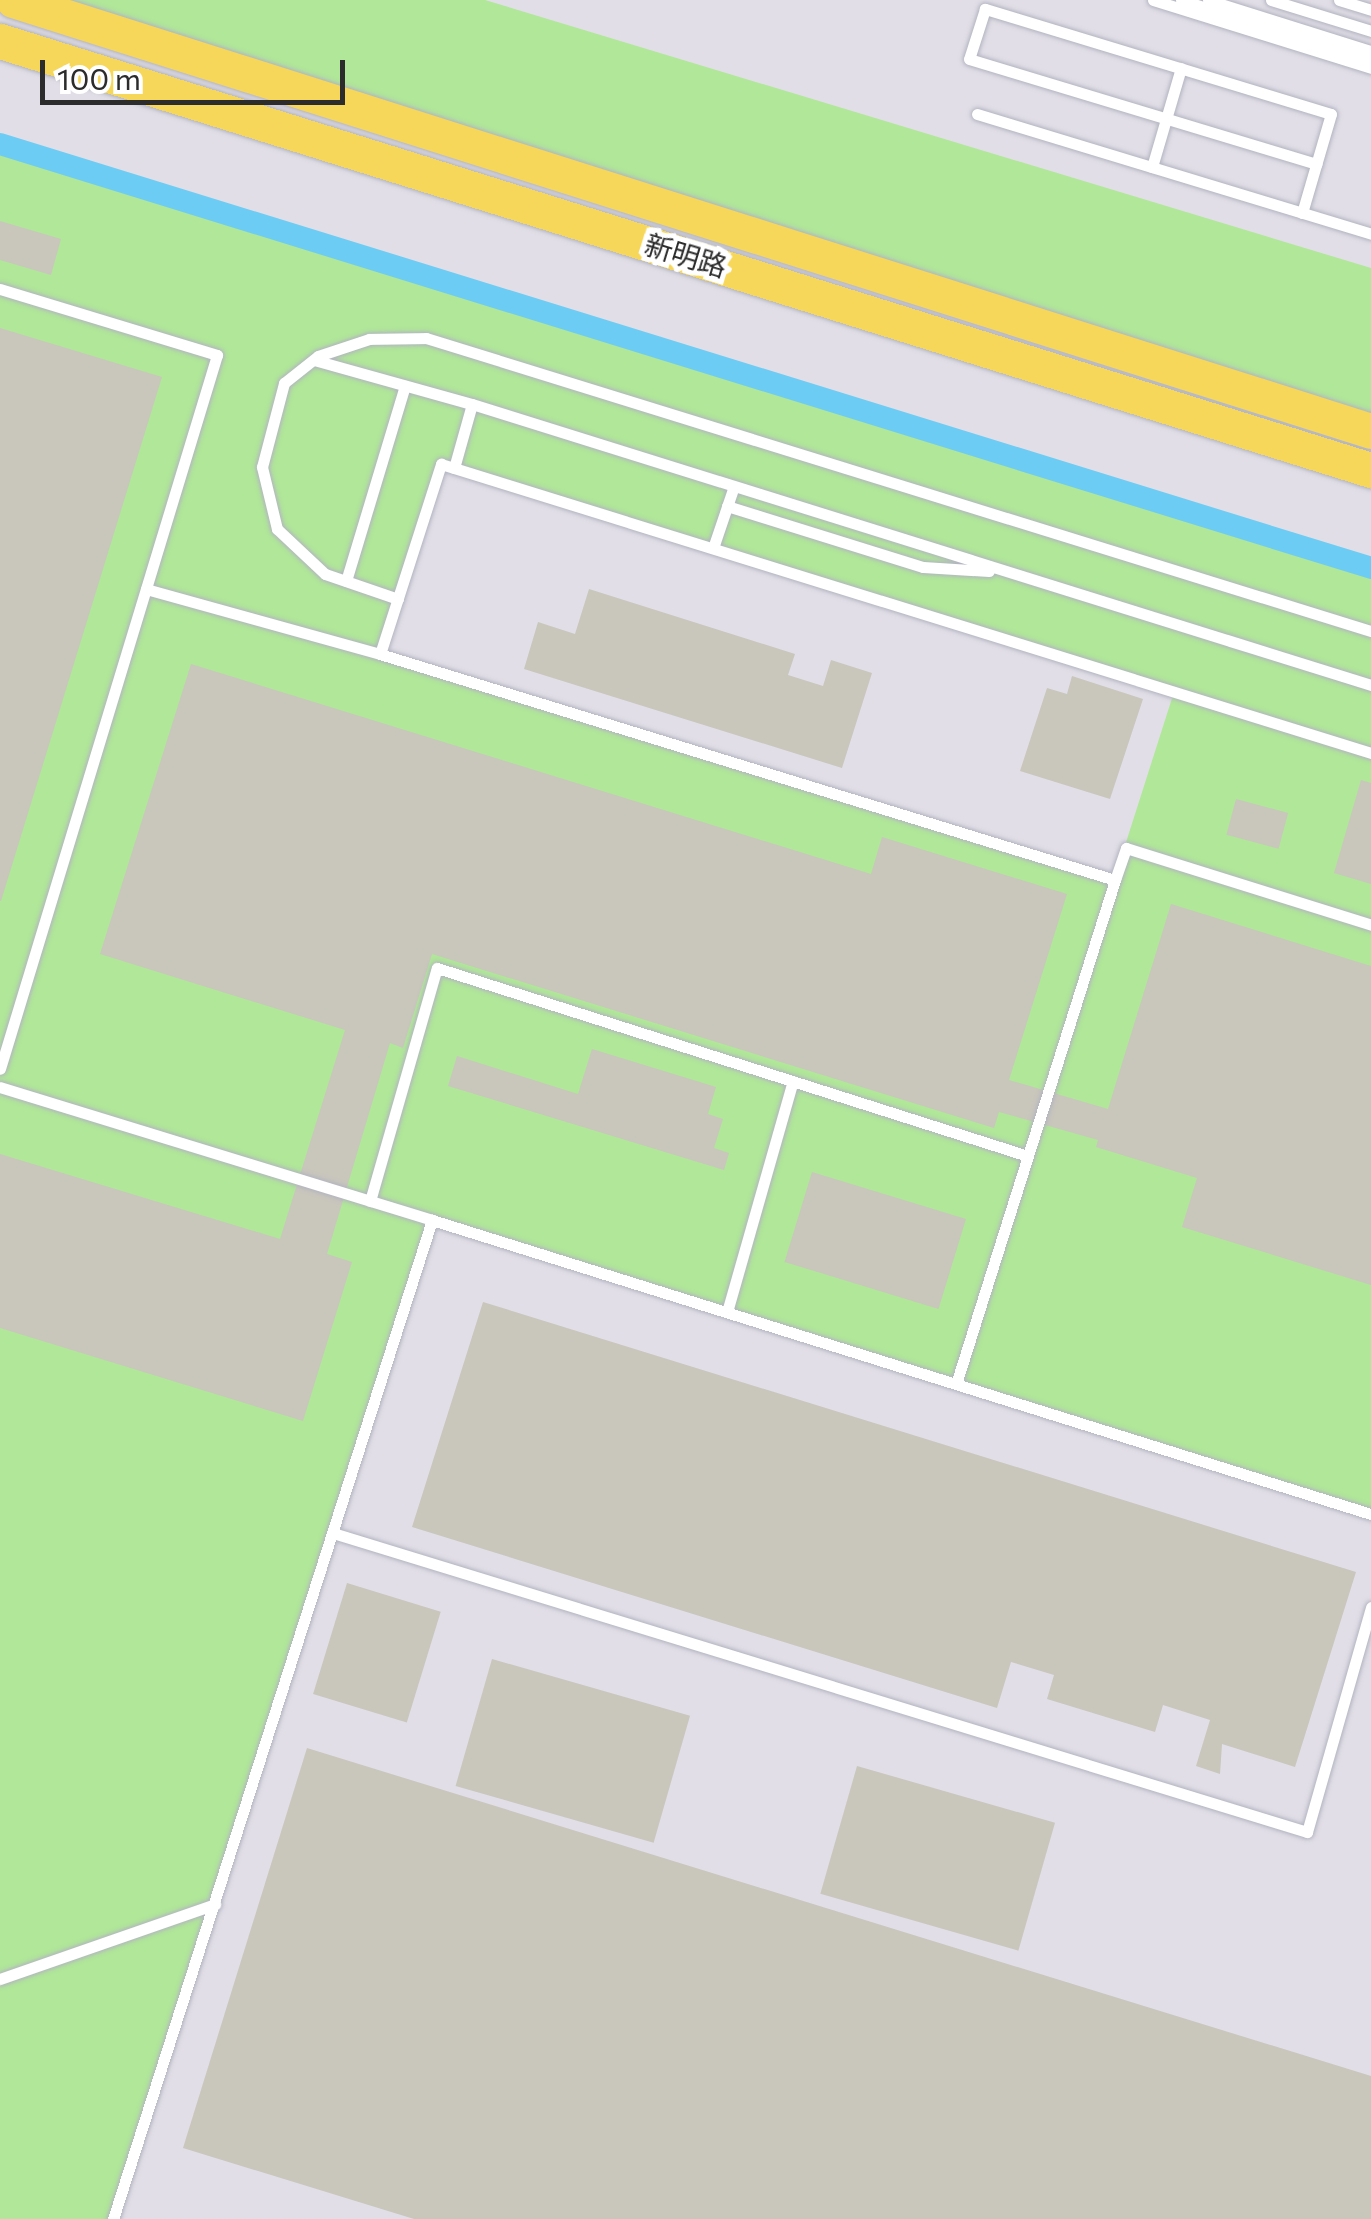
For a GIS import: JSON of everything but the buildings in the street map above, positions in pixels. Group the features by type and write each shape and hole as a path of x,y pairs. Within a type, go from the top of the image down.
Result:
{"main road":[{"name":"新明路","path":"13,0 1371,431"},
{"name":"新明路","path":"0,41 1371,470"}],"lane":[{"path":"1153,0 1371,68"},
{"path":"1180,0 1371,59"},
{"path":"1208,0 1371,51"},
{"path":"1271,0 1371,31"},
{"path":"1339,0 1371,10"},
{"path":"1302,213 1332,114 986,9 969,60 1316,164"},
{"path":"1152,167 1181,68"},
{"path":"977,114 1371,234"},
{"path":"0,289 217,355 0,1069"},
{"path":"398,598 325,574 277,530 262,467 284,383 314,360 369,339 426,338 1371,631"},
{"path":"314,360 472,404 1371,684"},
{"path":"346,581 405,386"},
{"path":"454,468 472,404"},
{"path":"380,654 441,464 1371,753"},
{"path":"713,548 734,486"},
{"path":"728,506 923,567 1008,572"},
{"path":"146,589 380,654 1115,880"},
{"path":"956,1384 1126,848 1371,925"},
{"path":"370,1201 437,968 1028,1156"},
{"path":"727,1312 793,1082"},
{"path":"0,1087 1371,1514"},
{"path":"113,2219 432,1220"},
{"path":"333,1533 1307,1832 1371,1607"},
{"path":"0,1979 214,1904"}],"shaded area":[{"path":"0,0 1371,0 1371,2219 0,2219"}],"green space":[{"path":"16,0 485,0 1371,268 1371,427"},
{"path":"0,144 1371,568 1371,1514 432,1220 113,2219 0,2219","holes":["442,464 1174,692 1114,880 381,654"]}],"waterway":[{"path":"0,144 1371,568"}]}
